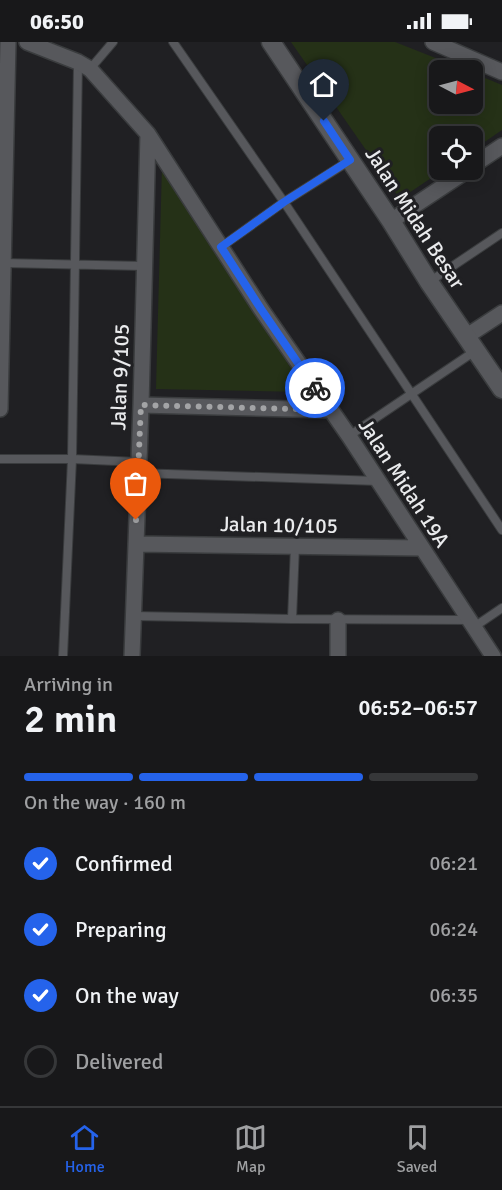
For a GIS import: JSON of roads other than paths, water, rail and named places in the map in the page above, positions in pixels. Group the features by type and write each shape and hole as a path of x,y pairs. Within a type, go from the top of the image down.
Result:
{"street":[{"path":"0,409 3,91 8,42"},
{"name":"Jalan Midah 19A","path":"27,42 84,65 148,134 261,309 349,436 493,656"},
{"name":"Jalan Midah Besar","path":"271,42 502,389"},
{"path":"433,42 461,47 502,72"},
{"name":"Jalan 9/105","path":"132,656 148,134"},
{"path":"483,159 502,146"},
{"path":"391,221 453,180"},
{"path":"471,343 502,313"},
{"path":"141,405 331,410"},
{"name":"Jalan 10/105","path":"136,544 422,548"},
{"path":"338,620 338,656"}],"lane":[{"path":"63,656 72,459 75,265 84,65 113,42"},
{"path":"173,42 284,202 502,530"},
{"path":"221,247 284,202 350,160"},
{"path":"429,282 502,233"},
{"path":"3,263 144,266"},
{"path":"349,436 412,393 471,343"},
{"path":"0,459 72,459 138,467 379,482"},
{"path":"292,620 295,546"},
{"path":"133,616 472,623 502,608"}]}
